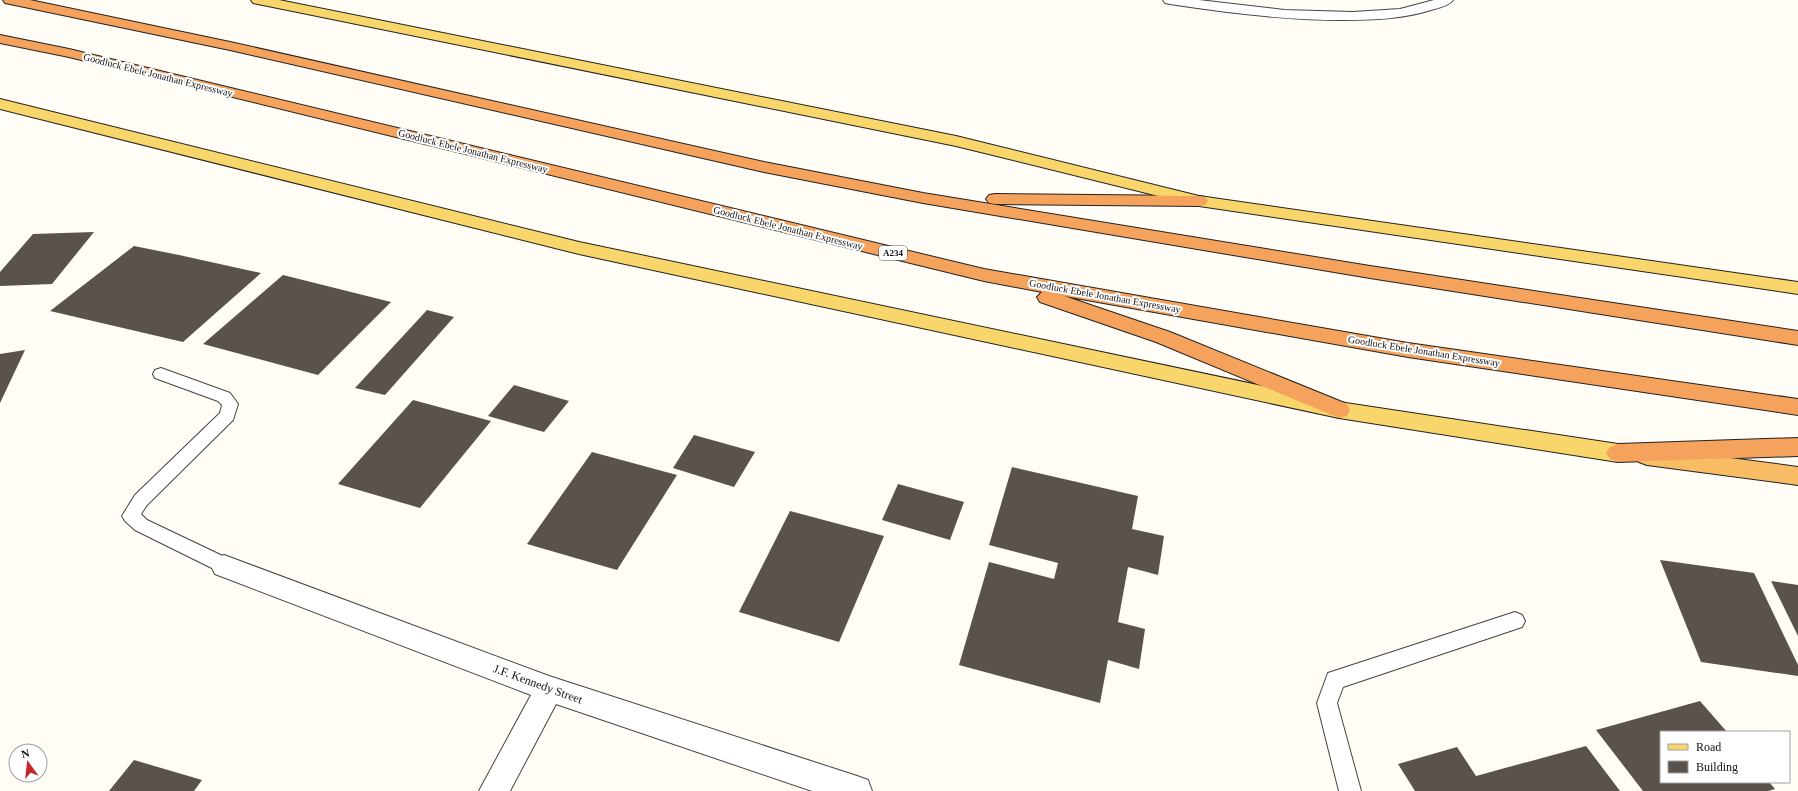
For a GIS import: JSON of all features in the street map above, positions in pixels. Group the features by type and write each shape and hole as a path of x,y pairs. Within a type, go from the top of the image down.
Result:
{"highway":[{"path":"10,0 238,47 764,167 923,198 1370,272 1798,338"},
{"name":"Goodluck Ebele Jonathan Expressway","path":"0,39 69,53 984,275 1408,350 1798,408"},
{"path":"923,198 1200,201"},
{"path":"984,275 1163,337 1339,410"},
{"path":"1618,452 1798,447"},
{"path":"1618,452 1798,476"}],"main road":[{"path":"258,0 956,141 1200,201 1798,288"},
{"path":"0,104 579,248 1339,410 1618,452"}],"street":[{"path":"1170,0 1225,8 1322,16 1376,15 1410,11 1446,0"},
{"name":"J.F. Kennedy Street","path":"224,566 549,689 857,791"},
{"path":"494,791 549,689"}],"lane":[{"path":"161,374 224,397 230,404 227,416 141,500 131,516 141,525 224,566"},
{"path":"1350,791 1327,703 1335,680 1515,621"}],"building":[{"path":"94,232 52,284 0,286 0,272 33,234"},
{"path":"134,246 261,273 183,342 50,311"},
{"path":"283,275 391,302 318,375 203,344"},
{"path":"427,310 454,317 385,395 355,388"},
{"path":"25,350 0,403 0,354"},
{"path":"514,385 569,401 544,432 488,416"},
{"path":"413,400 491,421 420,508 338,484"},
{"path":"694,435 755,452 734,487 673,468"},
{"path":"592,452 677,475 617,570 527,544"},
{"path":"1012,467 1138,496 1132,529 1164,536 1158,575 1128,567 1118,622 1145,629 1139,669 1108,660 1100,703 959,665 989,562 1054,579 1058,563 989,545"},
{"path":"898,484 964,502 950,540 882,520"},
{"path":"790,511 884,536 839,642 739,612"},
{"path":"1660,560 1754,573 1798,665 1798,676 1701,662"},
{"path":"1771,581 1798,585 1798,636"},
{"path":"1700,701 1726,731 1660,731 1660,783 1770,783 1775,789 1768,791 1643,791 1596,730"},
{"path":"1586,746 1620,791 1415,791 1398,764 1457,747 1476,776"},
{"path":"134,760 202,780 194,791 109,791"}]}
